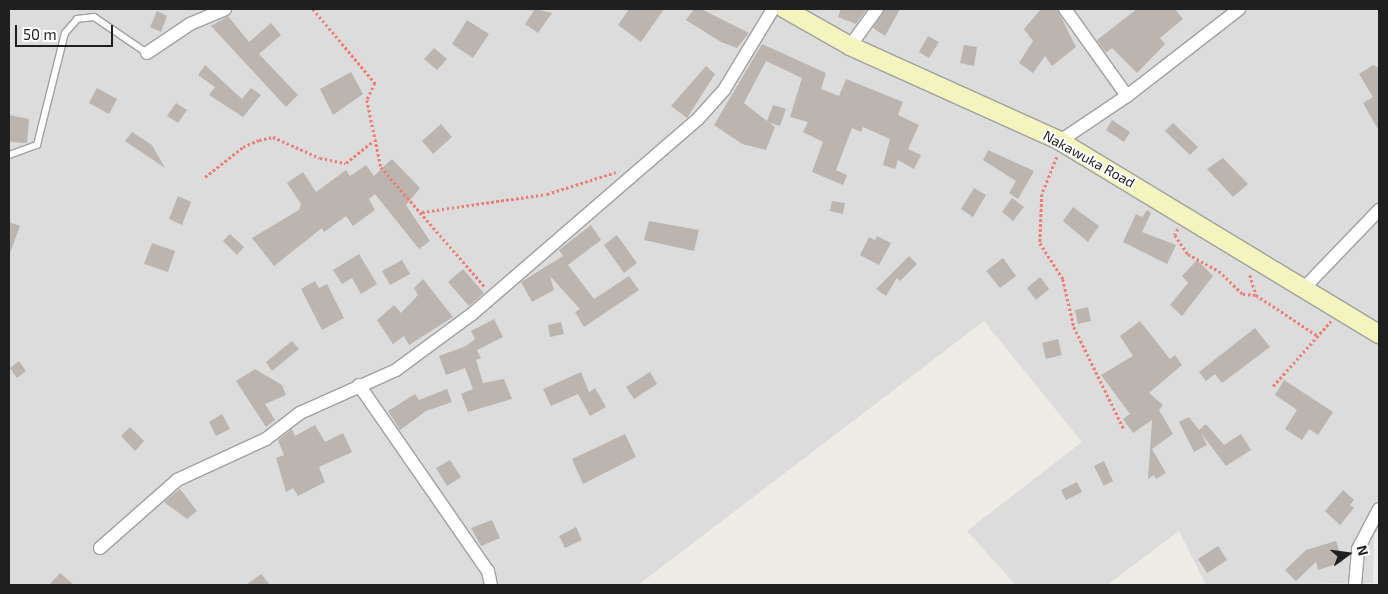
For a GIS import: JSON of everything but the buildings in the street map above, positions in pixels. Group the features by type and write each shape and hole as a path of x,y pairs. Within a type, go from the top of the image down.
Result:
{"main road":[{"name":"Nakawuka Road","path":"786,9 850,46 1060,141 1189,216 1379,334"}],"street":[{"path":"147,53 190,24 225,9"},
{"path":"100,548 177,480 266,439 300,414 416,357 493,297 698,120 724,90 773,9"},
{"path":"850,46 877,9"},
{"path":"1065,9 1127,96"},
{"path":"1060,141 1127,96 1239,9"},
{"path":"1303,288 1379,210"},
{"path":"359,385 488,571 491,585"},
{"path":"1355,585 1358,549 1379,509"}],"lane":[{"path":"9,155 37,145 65,32 78,19 94,18 147,53"}],"path":[{"path":"313,9 375,83 368,100 373,141 381,167 422,212 493,297"},
{"path":"205,177 242,147 273,137 320,158 346,163 373,141"},
{"path":"1060,141 1042,194 1040,243 1063,279 1074,327 1124,429"},
{"path":"422,212 547,194 622,170"},
{"path":"1189,216 1175,235 1188,254 1219,271 1243,294 1256,295 1318,336"},
{"path":"1274,386 1340,311"}],"shaded area":[{"path":"9,9 1379,9 1379,530 1374,535 1373,583 1206,585 1179,531 1107,585 1016,585 967,531 1082,442 984,321 638,585 9,585"}]}
